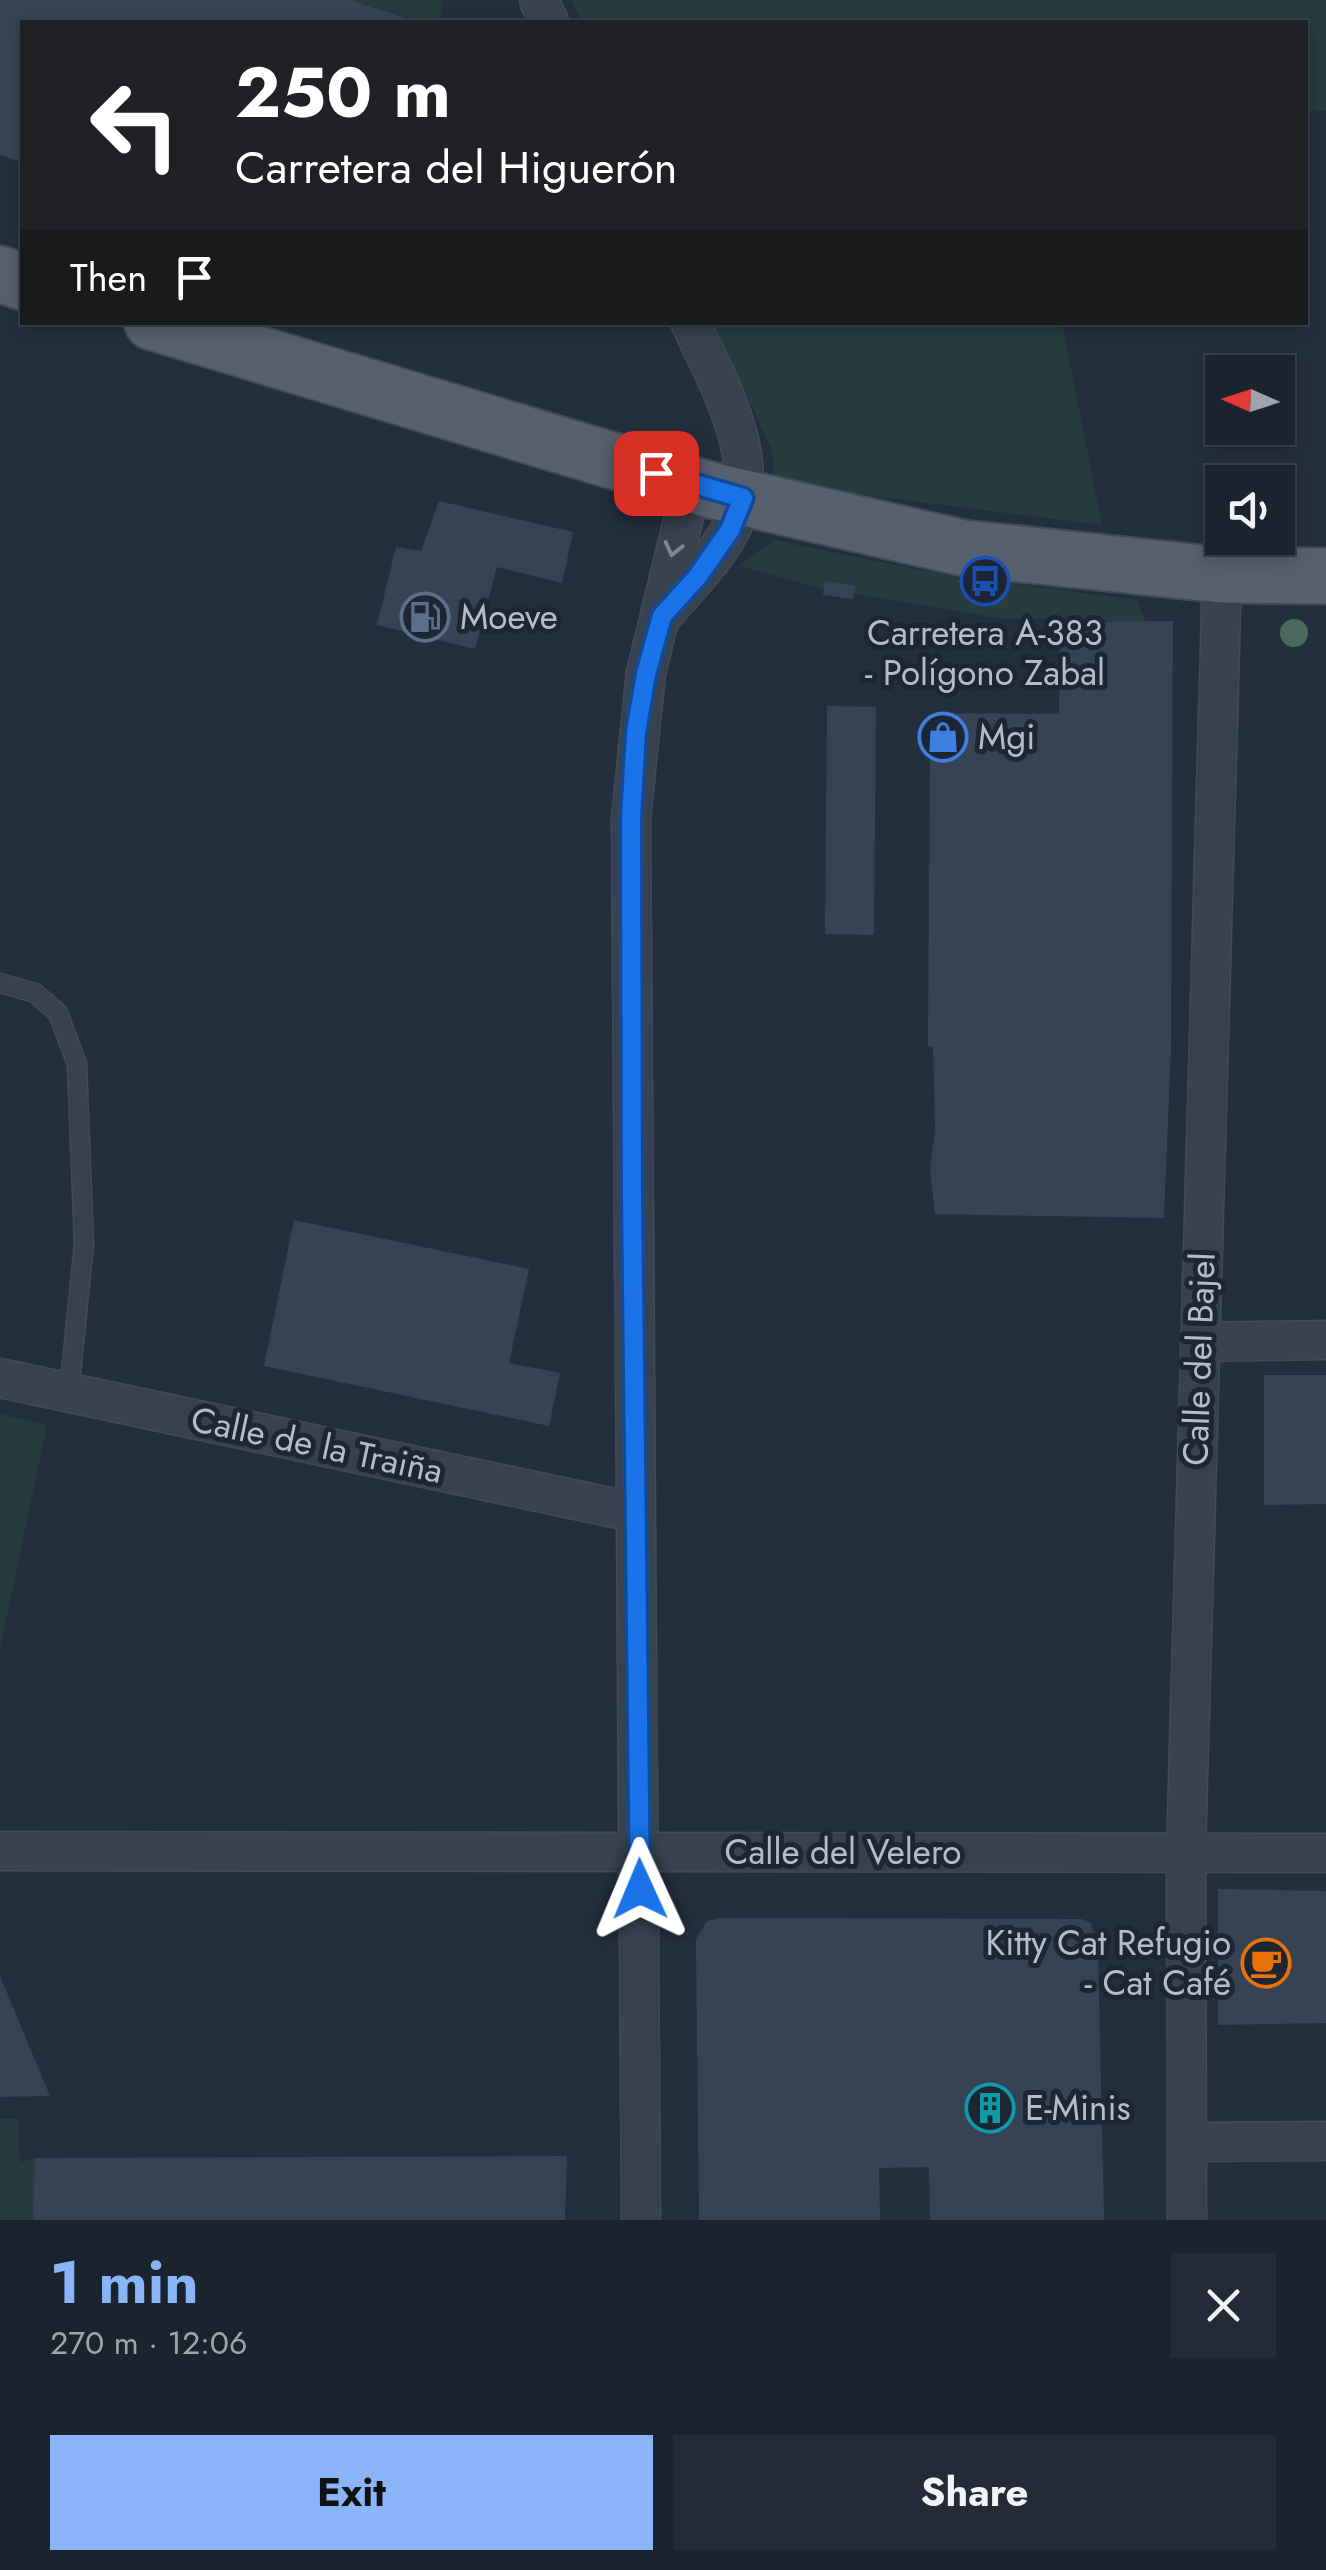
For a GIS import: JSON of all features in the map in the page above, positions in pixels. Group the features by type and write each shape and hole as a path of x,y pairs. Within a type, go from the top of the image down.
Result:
{"main road":[{"path":"162,325 717,491 963,548 1222,575 1326,576"}],"street":[{"path":"641,2220 631,818 639,713 662,616 670,560 717,491 736,422 691,325"},
{"path":"662,616 698,576 730,530 717,491"},
{"name":"Calle del Bajel","path":"1187,2220 1186,1852 1222,575"},
{"path":"1200,1342 1326,1340"},
{"name":"Calle de la Traiña","path":"0,1378 633,1512"},
{"name":"Calle del Velero","path":"0,1850 1326,1852"},
{"path":"1187,2142 1326,2140"}],"lane":[{"path":"0,983 35,994 58,1013 76,1064 84,1244 70,1392"}],"green space":[{"path":"350,0 442,0 441,20 415,20"},
{"path":"571,0 1326,0 1326,111 1308,110 1308,20 580,20"},
{"path":"714,325 1062,325 1102,525 776,484 771,448"},
{"path":"774,540 965,579 965,586 1006,590 1008,583 1137,600 1146,622 998,618 854,594 854,586 826,581 824,589 739,566"},
{"path":"0,1414 47,1425 0,1649"},
{"path":"0,2119 18,2119 20,2162 35,2158 33,2220 0,2220"}],"building":[{"path":"0,0 350,0 413,20 20,20 20,161 0,155"},
{"path":"439,501 573,532 562,583 497,567 475,649 377,625 396,547 421,551"},
{"path":"825,581 855,586 853,599 823,595"},
{"path":"1173,621 1171,1049 1164,1218 935,1214 930,1169 935,1130 933,1047 928,1046 930,756 935,756 936,713 1059,714 1060,622"},
{"path":"827,706 876,707 874,935 825,934"},
{"path":"294,1220 529,1269 509,1363 560,1373 549,1426 264,1366"},
{"path":"1264,1375 1326,1375 1326,1504 1264,1505"},
{"path":"1218,1889 1326,1891 1326,2023 1218,2025"},
{"path":"1081,1919 1091,1923 1098,1950 1104,2220 930,2220 929,2167 879,2168 880,2220 699,2220 696,1939 707,1921"},
{"path":"0,1976 50,2096 0,2097"},
{"path":"567,2156 565,2220 33,2220 35,2158"}],"place":[{"name":"Carretera A-383 - Polígono Zabal","path":"985,581"},
{"name":"Moeve","path":"425,617"},
{"name":"Mgi","path":"943,737"},
{"name":"Kitty Cat Refugio - Cat Café","path":"1266,1963"},
{"name":"E-Minis","path":"990,2108"}],"route":[{"path":"640,1889 633,1512 631,818 636,732 662,616 698,576 730,530 743,498 656,473"}]}
